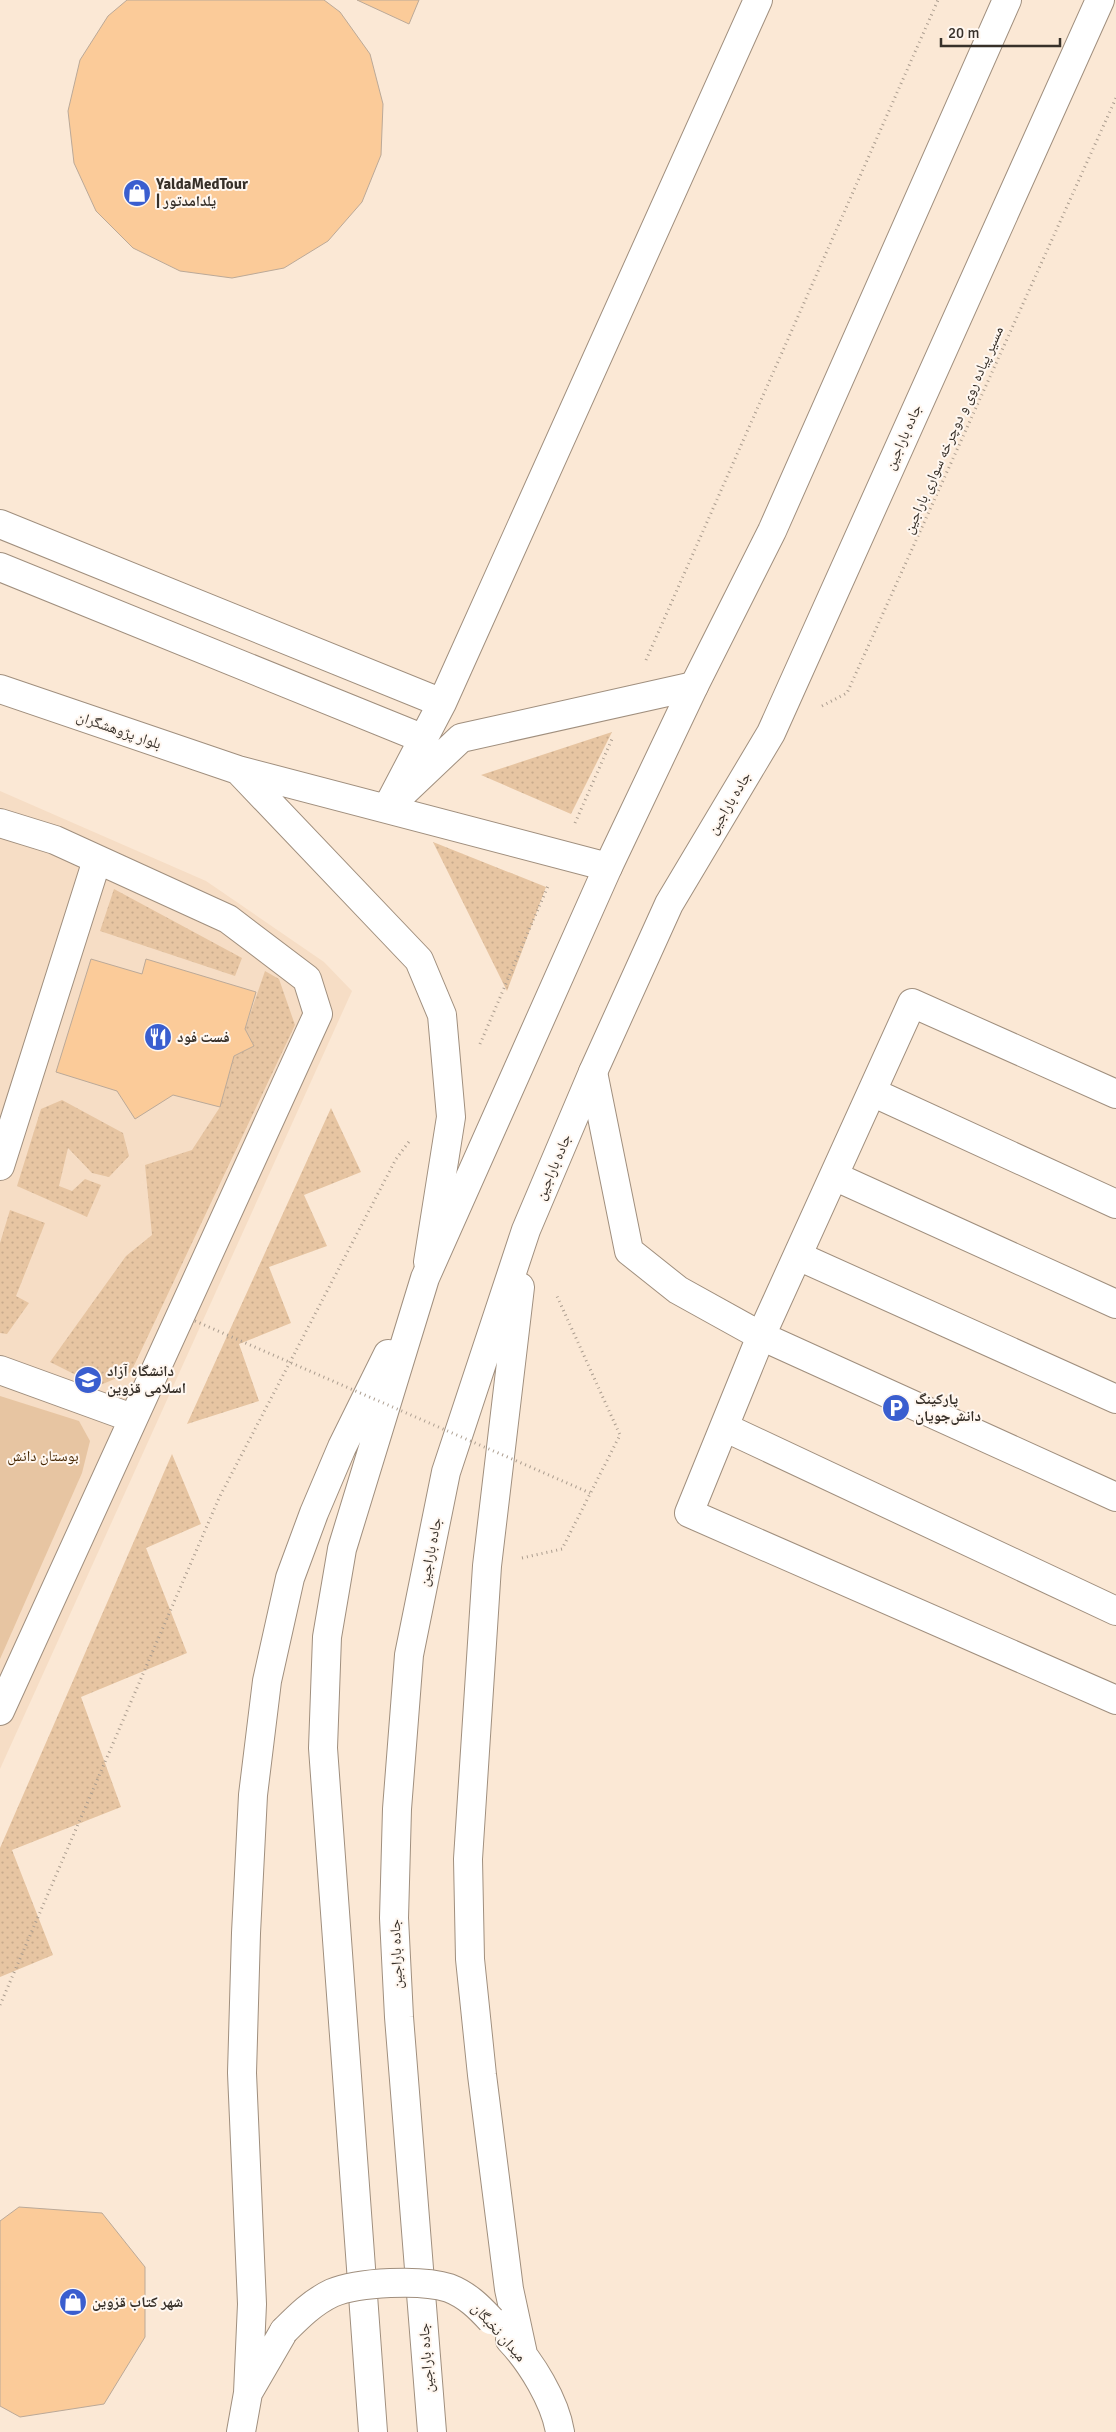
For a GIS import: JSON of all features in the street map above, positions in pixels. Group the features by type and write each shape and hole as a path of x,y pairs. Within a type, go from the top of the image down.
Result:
{"main road":[{"path":"387,808 442,703 758,0"},
{"path":"240,2418 252,2304 242,2073 253,1795 267,1680 290,1578 314,1513 342,1447 425,1278 608,867 694,686 772,531 1007,0"},
{"name":"جاده باراجین","path":"432,2432 399,2017 394,1918 396,1809 409,1655 446,1472 526,1230 593,1072 669,904 771,733 1100,0"},
{"path":"0,524 442,703"},
{"path":"0,567 424,739"},
{"path":"387,808 461,738 694,686"},
{"name":"بلوار پژوهشگران","path":"0,689 238,770 608,867"},
{"path":"238,770 419,960 442,1015 449,1088 451,1117 425,1278 342,1549 327,1637 323,1748 373,2432"},
{"path":"0,823 55,840 228,919 307,979 318,1014 132,1418 0,1711"},
{"path":"0,1166 97,860"},
{"path":"1116,1094 912,1003 762,1336 689,1514 1116,1700"},
{"path":"593,1072 629,1251 678,1290 762,1336 1116,1498"},
{"path":"872,1092 1116,1204"},
{"path":"834,1176 1116,1304"},
{"path":"523,2354 509,2289 482,2075 470,1959 468,1859 487,1566 526,1230"},
{"path":"798,1256 1116,1399"},
{"path":"0,1370 132,1418"},
{"path":"724,1427 1116,1611"},
{"name":"میدان نخبگان","path":"240,2418 284,2331 308,2307 334,2293 371,2285 410,2282 449,2288 473,2301 523,2354 542,2387 560,2432"}],"path":[{"path":"449,1088 478,1050 628,702 938,0"},
{"name":"مسیر پیاده روی و دوچرخه سواری باراجین","path":"821,706 846,693 1116,98"},
{"path":"0,2005 219,1498 396,1158 414,1135"},
{"path":"555,1292 620,1435 562,1549"},
{"path":"195,1321 590,1493"}],"shaded area":[{"name":"دانشگاه آزاد اسلامی قزوین","path":"0,791 206,881 324,962 352,991 0,1769"}],"green space":[{"path":"612,732 571,814 481,775"},
{"path":"433,842 546,887 507,991"},
{"path":"114,889 242,958 235,976 100,931"},
{"path":"265,971 279,979 295,1025 131,1372 98,1386 50,1362 126,1256 152,1235 145,1165 192,1150 220,1107 234,1056 254,1046 245,1029"},
{"path":"62,1100 123,1133 129,1156 109,1177 92,1173 68,1148 59,1186 72,1191 85,1179 101,1185 87,1217 17,1186 41,1109"},
{"path":"331,1108 361,1172 304,1195 327,1246 269,1267 291,1323 239,1344 259,1401 187,1424"},
{"path":"10,1210 45,1223 16,1296 29,1303 7,1334 0,1333 0,1243"},
{"name":"بوستان دانش","path":"0,1396 79,1421 90,1441 82,1473 0,1659"},
{"path":"172,1454 201,1524 146,1548 187,1653 81,1697 121,1807 12,1850 53,1955 0,1977 0,1848"}],"building":[{"path":"127,0 324,0 340,12 370,54 383,104 381,155 362,202 328,241 284,268 232,278 180,271 133,248 96,211 74,163 68,111 80,60 108,16"},
{"path":"357,0 419,0 409,24"},
{"name":"فست فود","path":"91,959 142,974 146,959 256,992 245,1029 254,1046 234,1056 220,1107 173,1095 135,1119 117,1091 56,1072"},
{"name":"شهر کتاب قزوین","path":"19,2207 102,2213 145,2267 145,2337 104,2404 20,2417 0,2406 0,2221"}],"place":[{"name":"YaldaMedTour | یلدامدتور","path":"137,193"},
{"name":"فست فود","path":"158,1037"},
{"name":"دانشگاه آزاد اسلامی قزوین","path":"88,1380"},
{"name":"پارکینگ دانش‌جویان","path":"896,1408"},
{"name":"شهر کتاب قزوین","path":"73,2302"}]}
